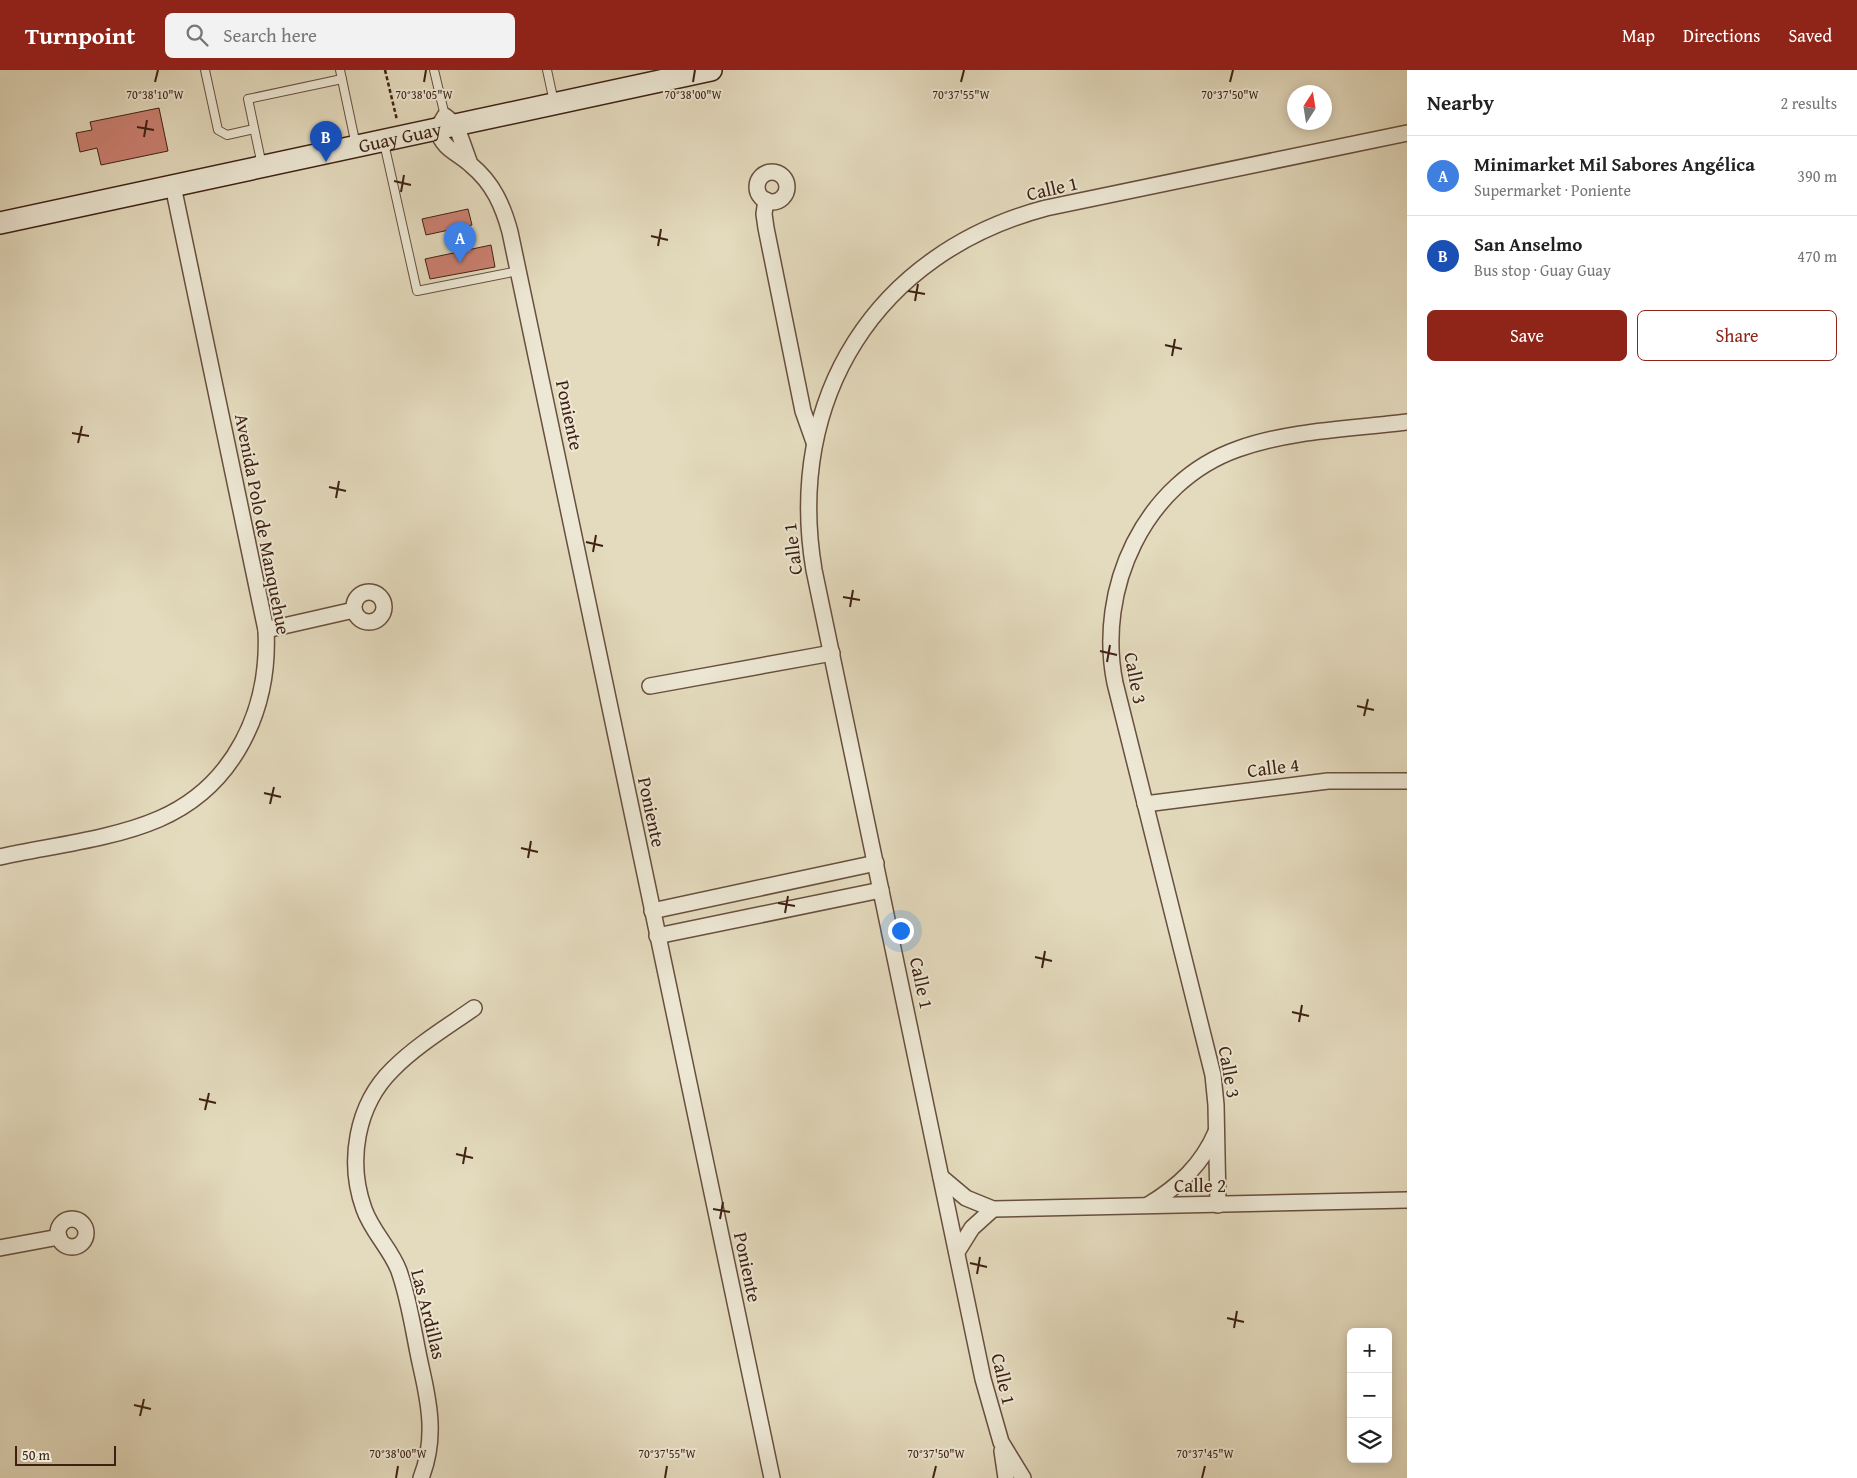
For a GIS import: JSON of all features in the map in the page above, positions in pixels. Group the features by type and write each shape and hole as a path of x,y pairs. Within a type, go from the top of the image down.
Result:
{"street":[{"name":"Guay Guay","path":"355,141 384,140 657,70"},
{"name":"Guay Guay","path":"552,98 711,70"},
{"name":"Guay Guay","path":"0,221 58,200 446,123"},
{"name":"Poniente","path":"446,123 470,164 487,180 501,203 518,271 772,1478"},
{"name":"Calle 1","path":"1006,1478 1001,1442 983,1379 814,570 809,534 808,499 814,442 830,390 844,360 867,326 891,296 913,276 940,255 977,233 1022,215 1046,208 1407,134"},
{"name":"Guay Guay","path":"0,221 173,186 261,161"},
{"name":"Avenida Polo de Manquehue","path":"0,857 143,825 172,813 196,797 231,760 256,714 265,677 266,630 173,186"},
{"name":"Calle 1","path":"766,200 764,214 768,238 803,411 814,442"},
{"name":"Calle 3","path":"1218,1205 1217,1128 1213,1075 1115,683 1109,637 1112,607 1130,550 1145,524 1162,502 1186,480 1213,460 1237,449 1280,438 1407,422"},
{"path":"266,630 354,610"},
{"path":"650,686 832,653"},
{"name":"Calle 4","path":"1145,804 1328,781 1407,781"},
{"path":"652,911 876,863"},
{"path":"657,936 881,890"},
{"name":"Las Ardillas","path":"421,1478 432,1424 428,1399 399,1271 373,1229 361,1201 356,1172 356,1147 366,1111 386,1077 415,1050 474,1008"},
{"name":"Calle 3","path":"1148,1205 1191,1172 1206,1151 1217,1128"},
{"name":"Calle 2","path":"941,1178 966,1198 994,1209 1407,1200"},
{"path":"956,1252 972,1228 994,1209"},
{"path":"0,1248 59,1237"},
{"name":"Calle 1","path":"1001,1442 1022,1478"}],"lane":[{"path":"205,70 218,130 227,135 254,129"},
{"path":"340,70 355,141"},
{"path":"434,70 446,123"},
{"path":"547,70 552,98"},
{"path":"261,161 248,99 342,80"},
{"path":"384,140 417,291 518,271"}],"path":[{"path":"385,70 397,119"}],"building":[{"path":"159,108 168,151 101,165 97,148 80,152 76,133 92,130 90,122"},
{"path":"468,209 472,225 426,235 422,219"},
{"path":"491,245 495,267 430,279 425,259"}],"place":[{"name":"San Anselmo","path":"326,162"},
{"name":"Minimarket Mil Sabores Angélica","path":"460,263"}]}
